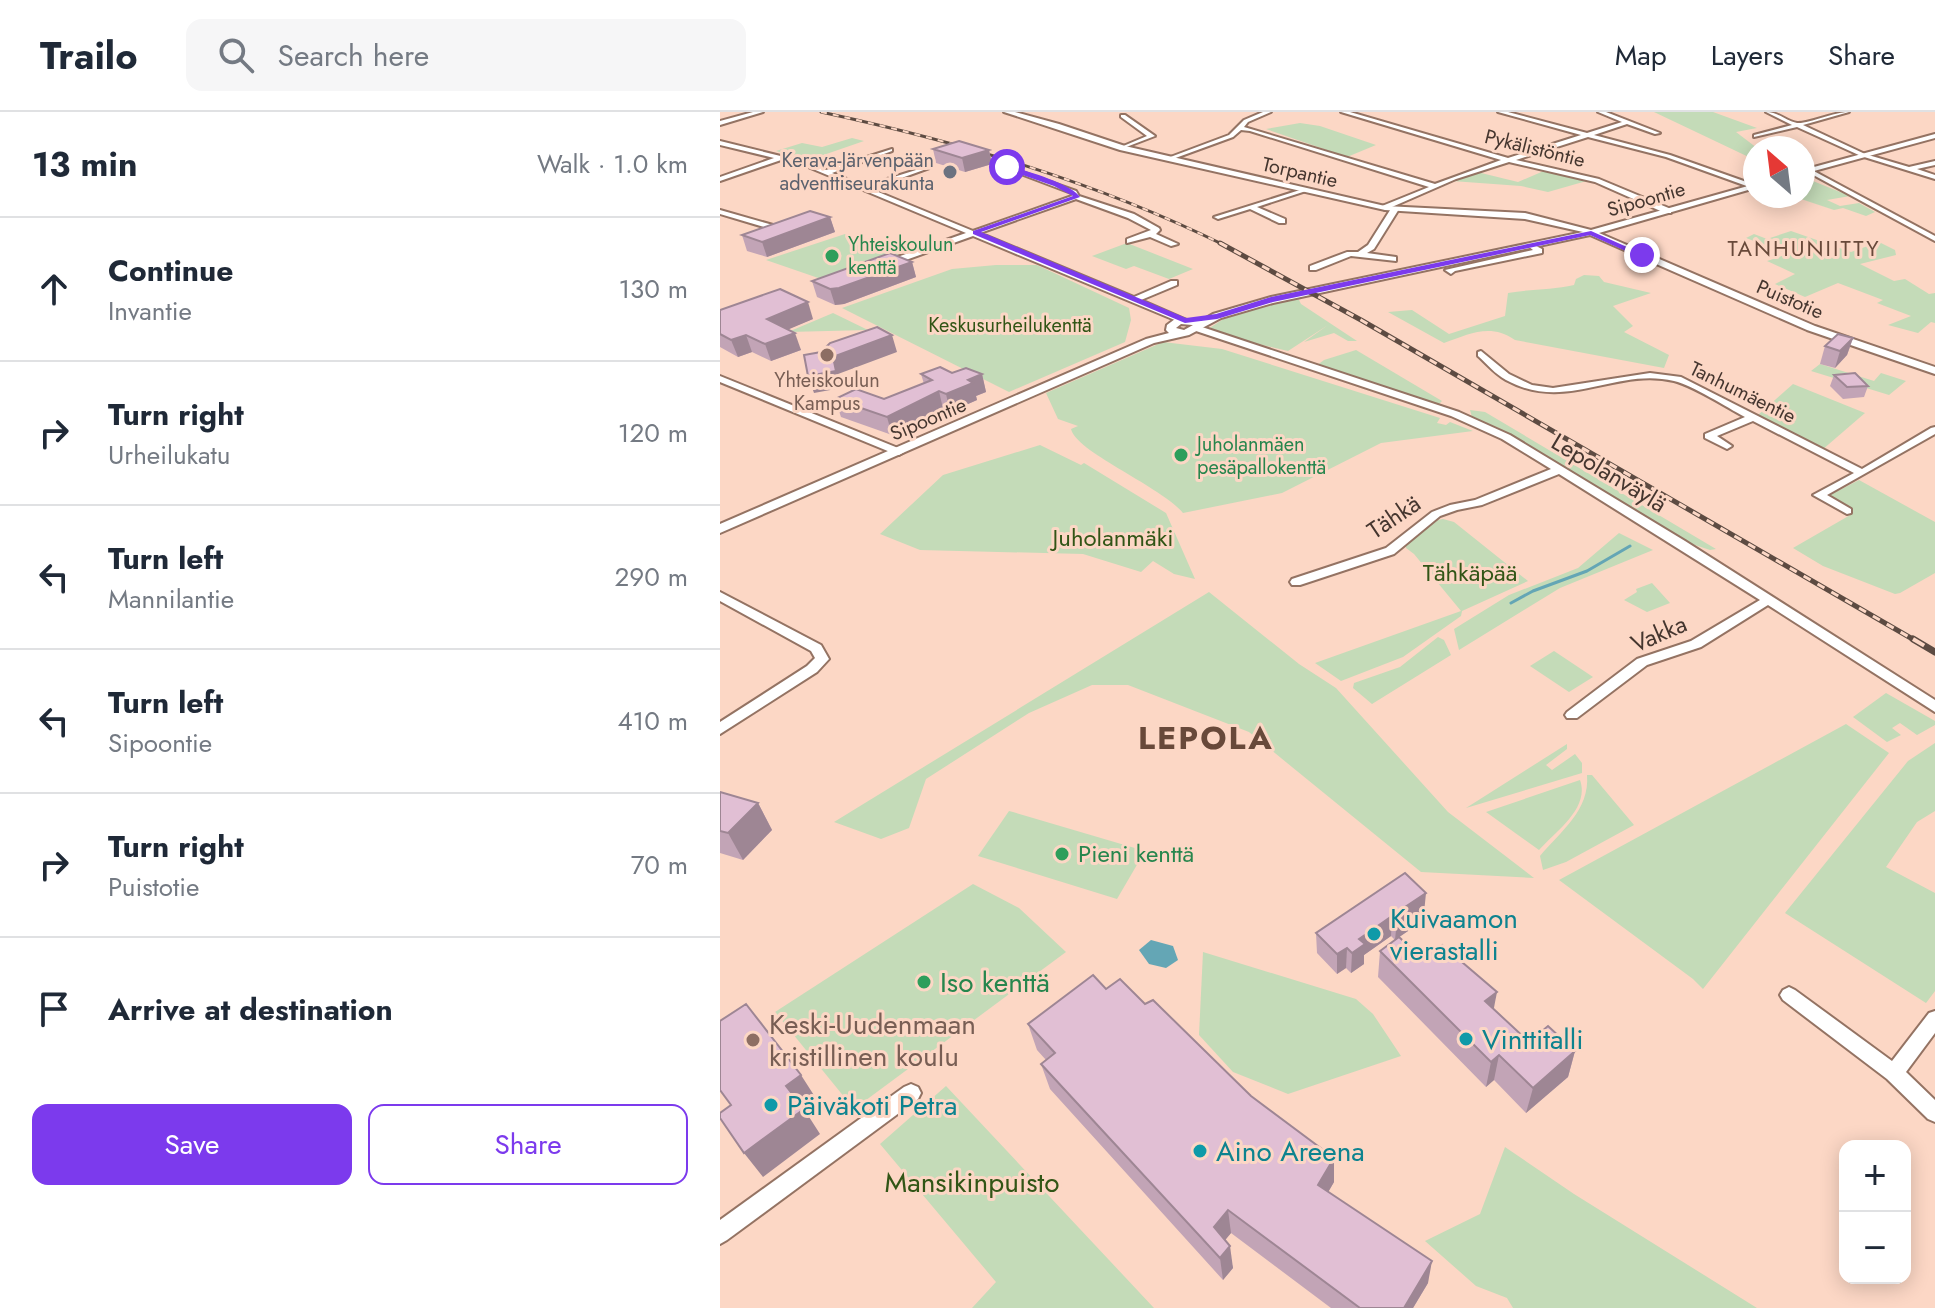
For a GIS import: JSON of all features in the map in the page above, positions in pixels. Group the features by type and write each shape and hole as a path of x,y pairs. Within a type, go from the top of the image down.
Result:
{"street":[{"path":"720,123 760,112"},
{"name":"Torpantie","path":"1007,112 1053,123 1123,148 1385,208 1525,216 1548,219 1591,233"},
{"path":"1247,112 1264,113"},
{"name":"Pykälistöntie","path":"1344,112 1507,160 1597,180 1668,211"},
{"path":"1501,112 1668,156 1743,182"},
{"path":"1601,112 1657,133"},
{"path":"1769,112 1863,155 1935,177"},
{"path":"1756,136 1846,112"},
{"path":"1168,159 1231,136 1264,113"},
{"path":"1123,116 1152,136 1123,148"},
{"path":"1385,208 1434,186 1507,160 1627,122"},
{"path":"1239,128 1251,129 1434,186"},
{"path":"1815,168 1935,136"},
{"name":"Lepolanväylä","path":"720,143 827,172 1228,341"},
{"path":"827,172 890,150"},
{"path":"720,179 783,158"},
{"path":"1909,169 1935,163"},
{"path":"867,188 930,166"},
{"path":"1007,167 1074,192 1076,197"},
{"path":"1815,176 1935,239"},
{"name":"Sipoontie","path":"720,529 1150,341 1217,316 1271,300 1591,233 1743,189"},
{"path":"1218,217 1305,190"},
{"path":"872,269 1076,197 1131,216 1174,244"},
{"path":"1251,207 1282,221"},
{"path":"1360,254 1371,247 1395,209"},
{"path":"720,212 777,229"},
{"path":"1130,241 1153,232"},
{"name":"Puistotie","path":"1591,233 1811,328 1935,371"},
{"path":"1451,272 1449,270 1539,251 1532,246"},
{"path":"1313,268 1350,254 1393,259"},
{"path":"1133,300 1174,283"},
{"path":"1158,311 1176,330"},
{"name":"Lepolanväylä","path":"1176,330 1228,341 1455,414 1506,437 1931,705"},
{"name":"Tanhumäentie","path":"1481,354 1504,374 1527,388 1547,392 1630,375 1659,375 1688,383 1862,473"},
{"path":"720,379 899,452"},
{"path":"1727,446 1709,436 1755,417"},
{"path":"1847,511 1819,495 1935,430"},
{"name":"Tähkä","path":"1296,582 1390,551 1436,514 1478,503 1561,469"},
{"path":"720,596 816,648 822,659 812,669 720,729"},
{"name":"Vakka","path":"1572,715 1642,662 1696,644 1768,600"},
{"path":"1789,995 1894,1073 1935,1113"},
{"path":"1894,1073 1935,1019"},
{"path":"720,1233 911,1093"}],"green space":[{"path":"1654,112 1713,112 1757,128 1736,132 1743,137 1743,154"},
{"path":"1300,123 1320,126 1376,145 1347,157 1266,129"},
{"path":"852,138 864,141 809,160 776,151 802,143 822,147"},
{"path":"1546,170 1590,180 1548,192 1521,186 1452,181 1477,172 1518,182"},
{"path":"1815,182 1850,196 1827,200 1840,206 1859,203 1875,212 1866,216 1843,208 1834,210 1815,204"},
{"name":"TANHUNIITTY","path":"1791,231 1851,252 1879,242 1895,250 1896,255 1860,264 1894,281 1905,279 1929,294 1935,293 1935,323 1931,322 1918,333 1888,325 1911,316 1877,303 1883,300 1838,283 1805,297 1775,284 1795,274 1767,261 1788,254 1746,238 1754,234 1767,239"},
{"path":"845,234 901,255 827,281 766,260"},
{"path":"1127,243 1193,269 1169,279 1134,266 1126,269 1092,256"},
{"name":"Keskusurheilukenttä","path":"1037,265 1129,308 1131,320 1125,342 1009,392 842,308 952,269"},
{"path":"1584,275 1599,276 1604,282 1651,293 1613,306 1633,326 1624,332 1669,355 1664,368 1515,340 1497,332 1480,332 1444,343 1388,312 1412,310 1449,334 1505,316 1508,293 1574,285 1576,279"},
{"path":"1298,298 1301,304 1357,341 1348,341 1334,333 1304,342 1328,325 1288,351 1213,333 1208,329 1228,316"},
{"path":"833,313 868,330 788,332"},
{"path":"1163,342 1222,349 1440,418 1437,423 1446,425 1450,422 1473,431 1381,443 1282,493 1183,513 1076,438 1071,429 1078,426 1058,419 1046,393"},
{"path":"1356,350 1442,401 1438,405 1316,366 1324,360"},
{"path":"1820,364 1874,381 1881,373 1906,381 1889,395 1811,371"},
{"path":"1793,384 1865,413 1822,450 1758,415"},
{"path":"1470,410 1485,412 1716,549 1692,544 1499,428 1472,417"},
{"name":"Juholanmäki","path":"1040,445 1081,465 1084,463 1166,513 1195,579 1174,574 1153,561 1141,572 1083,554 920,550 880,534 943,475"},
{"path":"1859,480 1935,522 1935,573 1900,593 1895,594 1823,566 1793,548 1852,514 1826,497"},
{"name":"Tähkäpää","path":"1443,519 1454,522 1528,581 1462,611 1461,616 1403,657 1341,681 1315,663 1461,611 1406,548"},
{"path":"1619,533 1653,550 1560,588 1459,650 1454,629 1509,595 1578,568"},
{"path":"1652,583 1670,603 1647,612 1624,600 1637,592 1636,589"},
{"path":"1209,592 1299,664 1336,688 1448,812 1534,878 1421,872 1249,732 1128,685 1092,685 1029,713 926,779 909,828 881,839 834,822"},
{"path":"1438,637 1444,640 1451,655 1372,704 1353,688 1354,683 1400,667"},
{"path":"1554,651 1593,677 1569,692 1530,666"},
{"path":"1886,693 1935,721 1935,725 1917,735 1900,723 1892,728 1901,735 1887,742 1853,717"},
{"path":"1846,724 1889,753 1703,989 1559,880"},
{"path":"1935,743 1935,811 1917,822 1886,867 1935,893 1935,991 1926,1003 1785,913 1908,761"},
{"path":"1567,744 1567,749 1546,765 1552,770 1575,754 1582,763 1582,773 1466,808"},
{"path":"1587,775 1592,775 1634,825 1566,862 1543,870 1540,856 1579,809 1587,788"},
{"path":"1580,780 1582,790 1576,809 1539,850 1486,812"},
{"name":"Pieni kenttä","path":"1009,811 1145,851 1117,899 978,856"},
{"name":"Iso kenttä","path":"973,884 1019,908 1066,952 854,1109 775,1012"},
{"path":"1203,952 1356,999 1373,1014 1401,1056 1288,1094 1233,1072 1199,1035"},
{"name":"Mansikinpuisto","path":"946,1086 1154,1308 972,1308 996,1282 880,1144"},
{"path":"1505,1147 1574,1194 1757,1308 1513,1308 1507,1298 1476,1286 1425,1241 1480,1214"}],"water":[{"path":"1151,940 1173,946 1178,960 1166,968 1149,964 1139,950"}],"building":[{"path":"959,141 989,150 962,158 933,149"},
{"path":"810,211 830,217 762,242 742,235"},
{"path":"890,253 912,262 839,288 830,289 812,281"},
{"path":"780,289 808,302 767,319 795,333 765,344 746,335 731,340 720,334 720,310"},
{"path":"877,327 892,335 833,357 836,371 808,376 804,355 821,352 830,343"},
{"path":"1838,334 1853,338 1840,351 1825,346"},
{"path":"940,367 952,373 966,368 982,374 968,380 973,383 946,394 939,391 887,417 835,399 856,389 884,399 932,380 921,374"},
{"path":"1855,373 1868,386 1847,387 1834,375"},
{"path":"720,792 758,803 728,833 720,831"},
{"path":"1405,873 1426,893 1405,907 1410,911 1397,920 1392,916 1359,939 1365,944 1352,953 1347,948 1337,954 1316,933"},
{"path":"1399,937 1421,958 1442,945 1497,992 1485,1001 1529,1042 1548,1026 1575,1051 1533,1088 1499,1055 1491,1062 1380,951"},
{"name":"Aino Areena","path":"1093,975 1106,989 1120,979 1145,1004 1153,1000 1251,1096 1334,1158 1318,1185 1432,1261 1404,1308 1360,1308 1228,1210 1214,1227 1230,1246 1220,1258 1041,1064 1055,1053 1028,1024"},
{"name":"Päiväkoti Petra","path":"746,1004 801,1075 786,1086 804,1109 744,1153 720,1118 720,1113 731,1105 720,1090 720,1021"}],"waterway":[{"path":"1511,603 1533,591 1587,571 1630,546"}],"railway":[{"path":"821,112 1027,166 1127,202 1221,244"},
{"path":"1221,244 1361,320 1916,641"},
{"path":"1913,639 1935,652"}],"place":[{"name":"Kerava-Järvenpään adventtiseurakunta","path":"950,172"},
{"name":"Yhteiskoulun kenttä","path":"832,256"},
{"name":"Yhteiskoulun Kampus","path":"827,355"},
{"name":"Juholanmäen pesäpallokenttä","path":"1181,455"},
{"name":"Pieni kenttä","path":"1062,854"},
{"name":"Kuivaamon vierastalli","path":"1374,934"},
{"name":"Iso kenttä","path":"924,982"},
{"name":"Vinttitalli","path":"1466,1039"},
{"name":"Keski-Uudenmaan kristillinen koulu","path":"753,1040"},
{"name":"Päiväkoti Petra","path":"771,1105"},
{"name":"Aino Areena","path":"1200,1151"}],"district":[{"name":"TANHUNIITTY","path":"1804,248"},
{"name":"LEPOLA","path":"1206,738"}],"route":[{"path":"1007,167 1074,192 1076,197 975,232 1185,321 1591,233 1642,255"}]}
